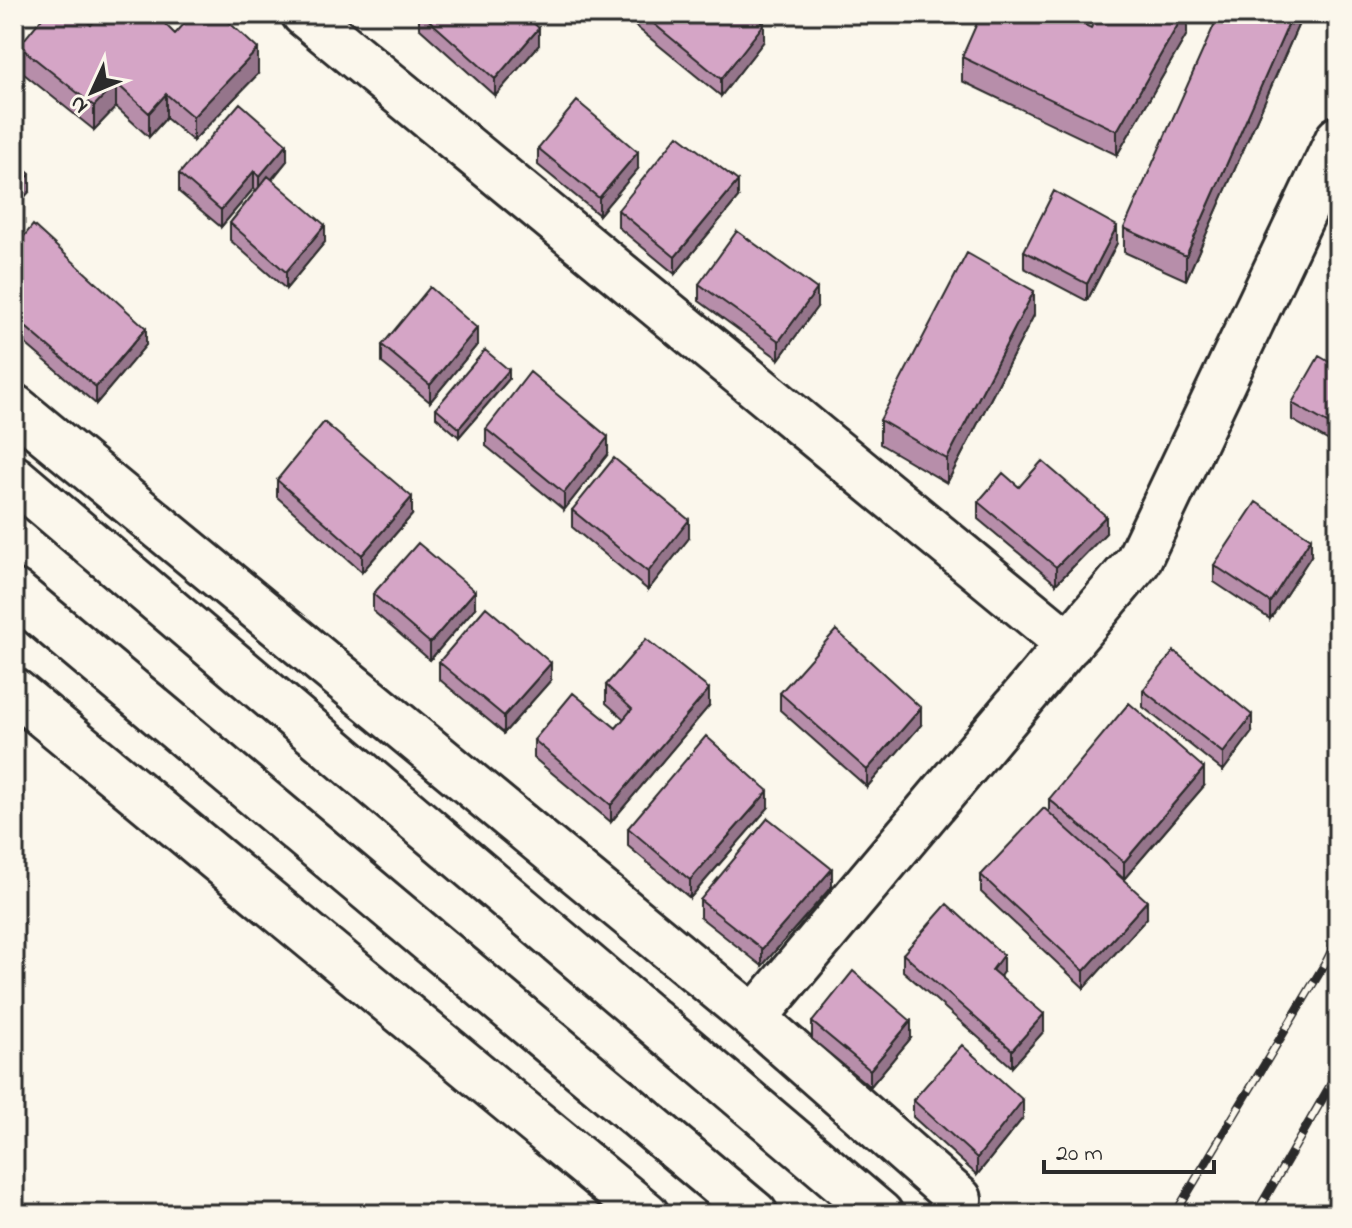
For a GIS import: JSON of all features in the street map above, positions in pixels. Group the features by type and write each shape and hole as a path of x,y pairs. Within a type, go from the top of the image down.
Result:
{"street":[{"path":"304,14 1069,644"},
{"path":"754,1018 1138,561 1338,139"},
{"path":"14,407 754,1018 959,1199 949,1214"},
{"path":"14,478 880,1214"},
{"path":"14,592 755,1214"},
{"path":"14,691 646,1214"}],"building":[{"path":"45,14 78,14 91,25 100,14 155,14 175,34 193,14 220,14 258,49 193,117 166,94 149,113 116,83 94,106 19,46"},
{"path":"422,14 523,14 539,28 495,79"},
{"path":"642,14 752,14 764,24 721,79"},
{"path":"981,14 1062,14 1091,28 1098,14 1184,14 1117,131 962,57"},
{"path":"1219,14 1293,14 1186,256 1124,228"},
{"path":"577,101 638,152 599,198 538,148"},
{"path":"240,103 287,144 259,177 254,171 221,210 179,174"},
{"path":"678,135 738,181 675,257 618,210"},
{"path":"14,160 30,174 14,191"},
{"path":"268,176 325,225 286,272 230,223"},
{"path":"1054,191 1117,226 1087,284 1024,251"},
{"path":"33,225 146,328 96,387 14,317 14,249"},
{"path":"737,231 817,289 779,341 699,284"},
{"path":"967,253 1034,291 947,459 880,420"},
{"path":"430,287 477,328 430,385 382,345"},
{"path":"485,350 509,370 459,428 436,408"},
{"path":"1319,356 1338,367 1338,429 1292,403"},
{"path":"530,372 608,437 564,493 486,429"},
{"path":"324,422 412,497 362,555 277,480"},
{"path":"614,458 689,520 648,572 572,510"},
{"path":"1042,461 1106,516 1056,567 978,502 1003,473 1019,487"},
{"path":"1256,502 1311,538 1270,602 1214,565"},
{"path":"418,543 475,591 430,643 373,594"},
{"path":"486,607 551,663 504,716 439,662"},
{"path":"836,630 921,708 867,770 780,693"},
{"path":"646,639 709,689 611,805 534,740 573,693 616,728 632,709 606,685"},
{"path":"1174,651 1252,715 1223,753 1143,690"},
{"path":"1129,703 1204,768 1124,862 1049,799"},
{"path":"706,736 768,791 690,880 628,828"},
{"path":"1044,808 1147,901 1084,971 981,875"},
{"path":"768,818 832,869 762,949 700,900"},
{"path":"947,904 1003,955 992,970 1044,1014 1012,1050 903,954"},
{"path":"853,971 911,1021 870,1070 812,1022"},
{"path":"962,1045 1023,1100 977,1158 913,1100"}],"railway":[{"path":"1175,1214 1338,938"},
{"path":"1256,1214 1338,1072"}]}
